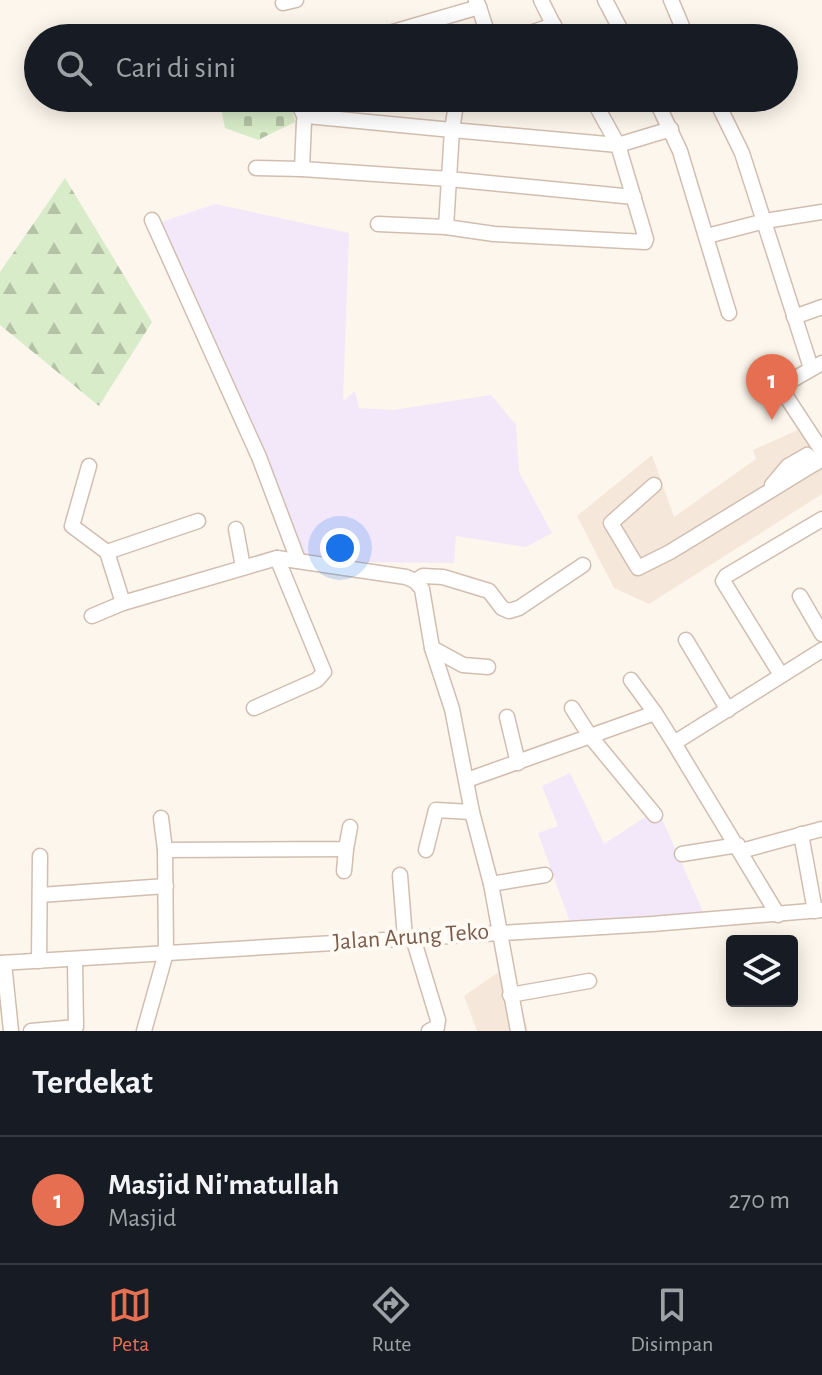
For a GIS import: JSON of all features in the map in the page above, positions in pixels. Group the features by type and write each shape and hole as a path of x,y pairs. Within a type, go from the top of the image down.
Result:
{"street":[{"path":"541,0 553,24"},
{"path":"605,0 618,24"},
{"path":"671,0 681,24"},
{"path":"416,24 478,4 484,24"},
{"path":"302,112 305,118 302,169"},
{"path":"446,227 455,112"},
{"path":"378,224 645,242 618,145 600,112"},
{"path":"662,112 671,129 707,236 729,313"},
{"path":"654,485 611,523 638,568 670,552 820,458 806,427 780,387 817,365 794,317 742,153 722,112"},
{"path":"305,118 618,145 671,129"},
{"path":"256,168 449,179 634,197"},
{"path":"707,236 765,221 822,212"},
{"path":"152,220 259,457 298,560"},
{"path":"794,317 822,307"},
{"path":"806,427 822,419"},
{"path":"89,466 72,526 107,552 123,603"},
{"path":"781,675 723,581 726,576 822,519"},
{"path":"107,552 198,521"},
{"path":"236,529 243,567"},
{"path":"254,708 317,680 324,672 277,558"},
{"path":"92,616 123,603 277,558 415,581 422,589 432,648 452,709 472,812 491,884 518,1031"},
{"path":"415,581 423,576 443,577 489,591 502,608 509,611 519,608 583,565"},
{"path":"800,596 822,634"},
{"path":"686,640 728,710"},
{"path":"432,648 463,665 488,667"},
{"path":"674,743 822,650"},
{"path":"631,680 674,743 778,915"},
{"path":"572,708 590,736 655,815"},
{"path":"467,780 655,713"},
{"path":"507,717 518,763"},
{"path":"426,850 436,810 472,812"},
{"path":"144,1031 166,953 165,850 161,818"},
{"path":"344,871 350,827"},
{"path":"682,854 739,848 822,829"},
{"path":"801,834 819,910"},
{"path":"165,850 346,849"},
{"path":"39,961 40,856"},
{"path":"400,875 409,938 437,1016 438,1026 429,1031"},
{"path":"491,884 545,875"},
{"path":"40,895 166,886"},
{"name":"Jalan Arung Teko","path":"2,963 819,910"},
{"path":"31,1031 76,1027 75,960"},
{"path":"2,963 11,1031"},
{"path":"510,995 589,981"}],"shaded area":[{"path":"215,204 349,233 343,401 355,391 359,408 393,410 491,395 516,425 519,472 552,533 526,547 456,536 454,563 342,562 329,557 303,557 161,222"},
{"path":"802,428 822,459 822,494 649,604 614,588 577,516 652,455 674,517 756,459 753,450"},
{"path":"570,773 604,844 650,814 662,819 704,914 570,922 538,833 558,826 542,786"},
{"path":"510,964 528,1031 477,1031 464,996"}],"green space":[{"path":"222,112 292,112 295,122 258,140 225,128"},
{"path":"65,178 152,322 99,406 0,325 0,272"}],"place":[{"name":"Masjid Ni'matullah","path":"772,420"}]}
